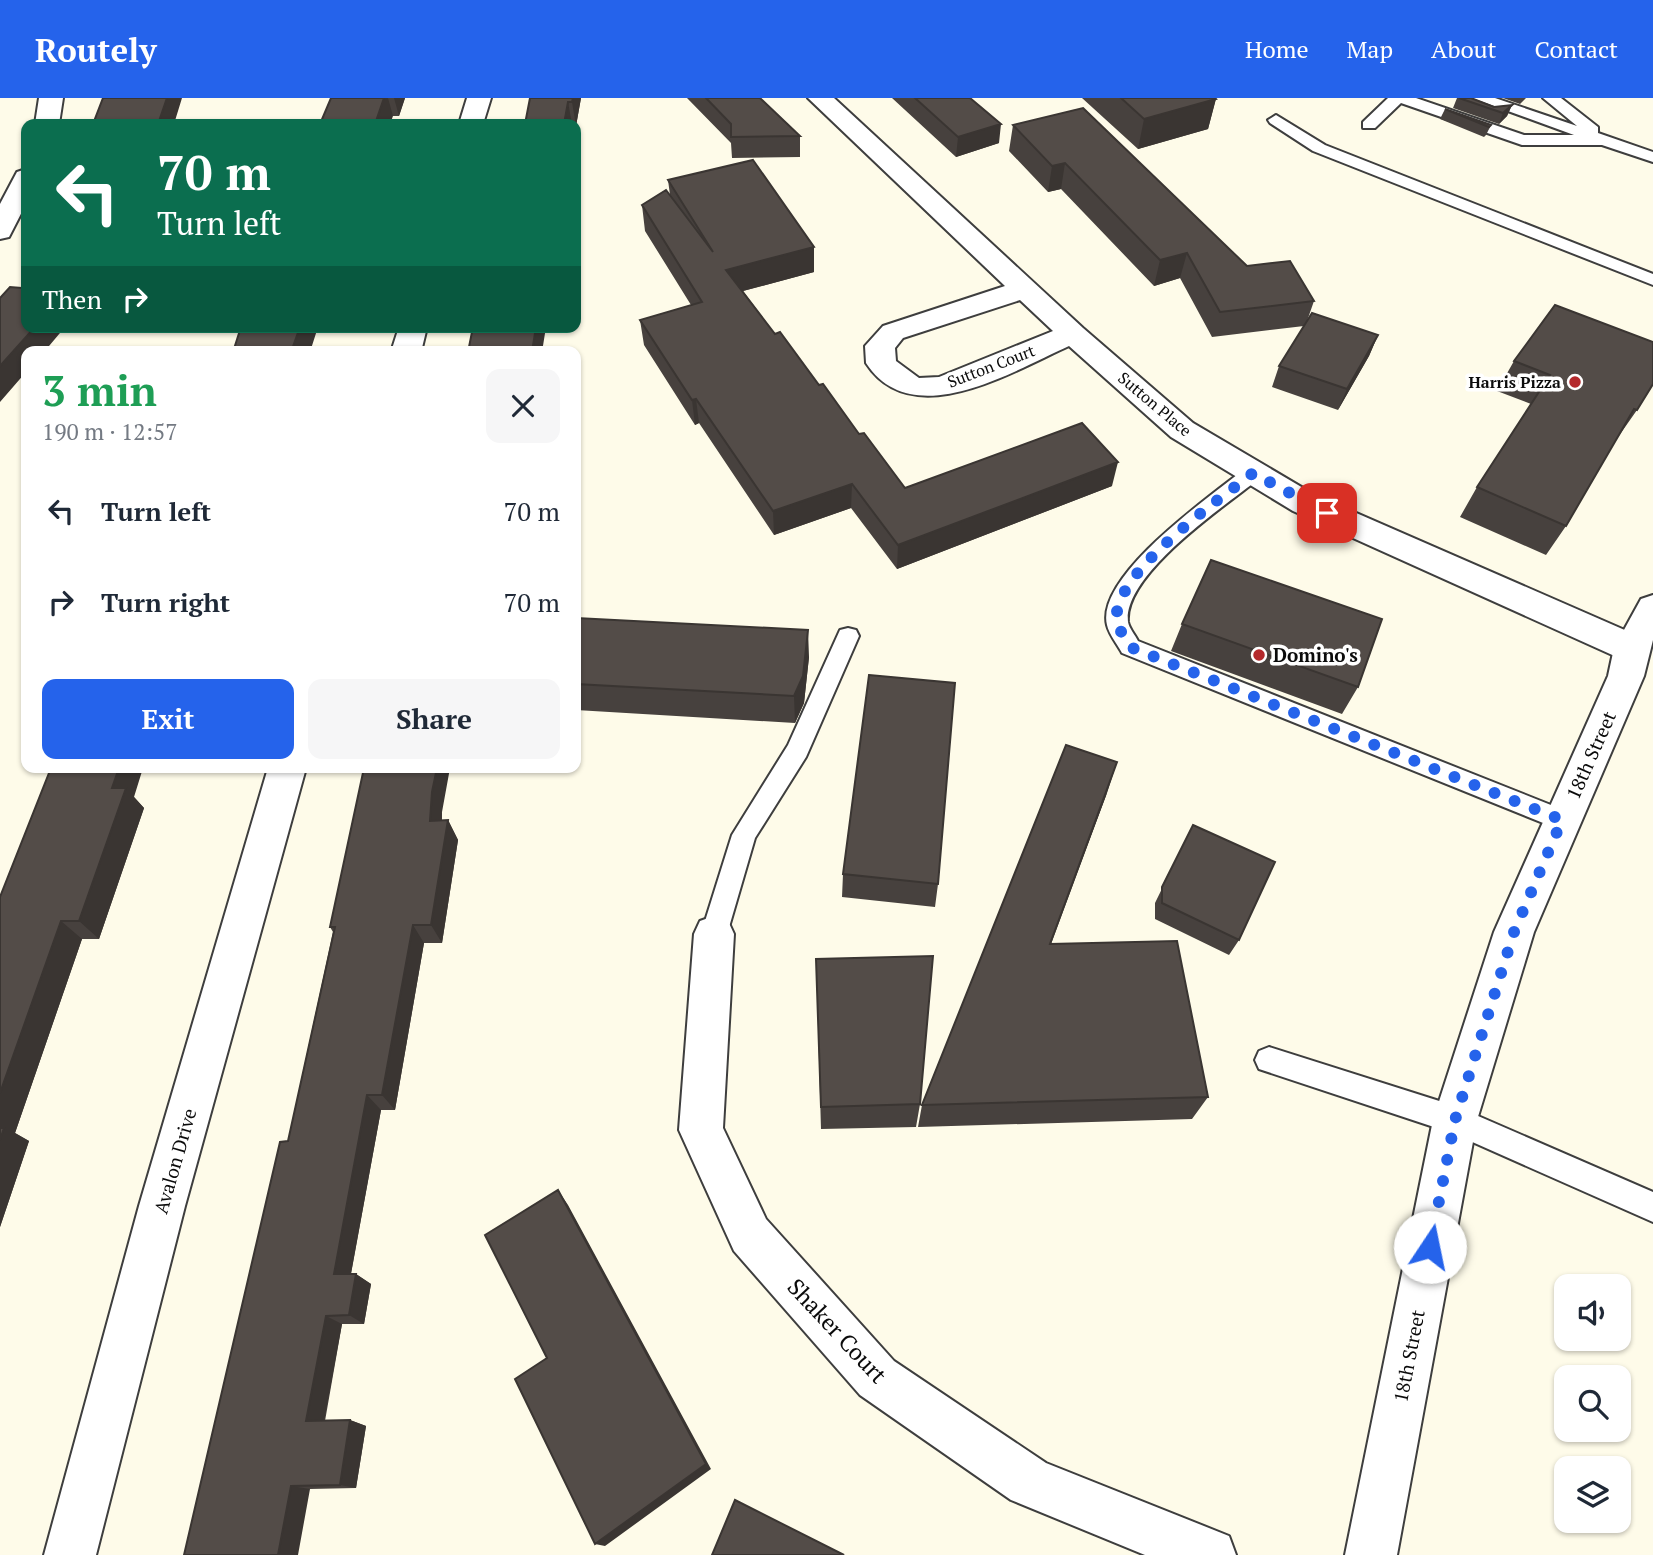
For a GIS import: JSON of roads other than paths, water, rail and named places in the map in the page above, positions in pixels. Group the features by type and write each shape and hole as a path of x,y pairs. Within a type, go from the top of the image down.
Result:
{"street":[{"path":"48,119 51,98"},
{"path":"473,119 479,98"},
{"name":"Sutton Place","path":"820,98 1073,334 1182,430 1304,503 1631,648"},
{"path":"0,231 21,187"},
{"name":"Sutton Court","path":"1026,289 893,332 880,346 881,363 899,382 927,388 958,380 1073,334"},
{"name":"18th Street","path":"1371,1555 1455,1120 1514,932 1626,676 1631,648 1653,608"},
{"name":"Avalon Drive","path":"70,1555 162,1206 286,773"},
{"name":"Shaker Court","path":"714,934 702,1130 750,1235 877,1378 1029,1482 1210,1555"}],"lane":[{"path":"1369,125 1399,98 1522,140 1604,140"},
{"path":"1429,98 1529,133 1604,140"},
{"path":"1505,98 1543,111 1604,140"},
{"path":"1528,98 1548,105 1604,140"},
{"path":"1551,98 1604,140"},
{"path":"1474,100 1653,157"},
{"path":"1276,120 1319,148 1653,280"},
{"path":"1253,473 1150,556 1121,597 1117,622 1130,647 1562,820"},
{"path":"714,934 744,835 798,750 848,636"},
{"path":"1269,1060 1455,1120 1653,1207"}],"place":[{"name":"Harris Pizza","path":"1575,382"},
{"name":"Domino's","path":"1259,655"}]}
